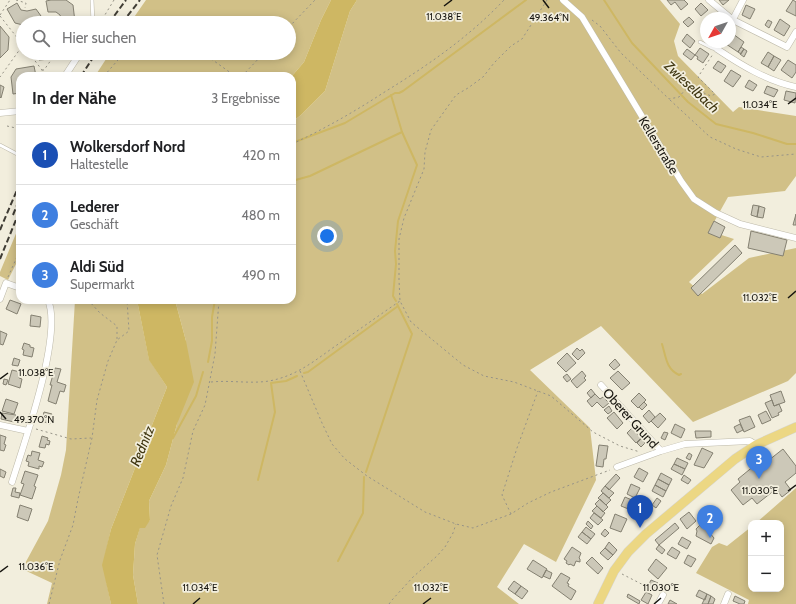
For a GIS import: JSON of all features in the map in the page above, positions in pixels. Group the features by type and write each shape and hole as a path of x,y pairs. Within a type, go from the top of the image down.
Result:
{"main road":[{"path":"598,604 614,571 628,552 646,534 719,472 756,445 796,427"}],"street":[{"name":"Kellerstraße","path":"563,0 582,18 680,181 694,199 716,213 740,224 796,238"},
{"path":"709,0 722,12"},
{"path":"736,14 743,0"},
{"path":"736,24 787,47 795,34"},
{"path":"721,48 737,62 762,75 787,85 796,86"},
{"path":"68,72 75,60"},
{"path":"0,113 16,111"},
{"path":"0,299 6,283 16,287"},
{"path":"12,482 46,366 51,327 50,304"},
{"name":"Oberer Grund","path":"601,384 661,451"},
{"path":"0,425 28,429"},
{"name":"Oberer Grund","path":"616,467 685,444 750,441 756,445"},
{"path":"724,604 728,594"},
{"path":"658,604 663,595"}],"lane":[{"path":"92,0 93,16"},
{"path":"0,145 16,153"}],"path":[{"path":"10,0 0,15 16,35"},
{"path":"16,0 26,3 25,8"},
{"path":"104,16 114,0"},
{"path":"296,20 315,0"},
{"path":"296,142 348,116 447,52 478,26 504,0"},
{"path":"547,0 522,39 502,54 482,77 456,95 431,130 425,152 424,168 404,218 399,239 400,301 411,322 463,365 484,376 514,382 551,396 593,432 620,446 650,455"},
{"path":"589,18 600,26 621,53 669,100 710,137 736,149 761,157 796,154"},
{"path":"669,100 679,97 685,90 692,88 711,96 715,94 698,77 715,48"},
{"path":"0,77 16,55"},
{"path":"34,60 42,70 44,70 51,60"},
{"path":"107,72 118,60"},
{"path":"213,60 229,72"},
{"path":"246,72 257,60"},
{"path":"7,126 16,127"},
{"path":"6,283 16,259"},
{"path":"211,382 222,381 252,383 291,375 300,371 400,301"},
{"path":"49,604 60,560 73,525 92,438 97,400 108,361 117,340 117,326 100,313 92,304"},
{"path":"117,340 129,331 127,304"},
{"path":"164,604 157,555 171,506 183,478 193,431 205,405 211,382 215,354 219,304"},
{"path":"300,371 332,444 345,458 367,476 425,512 456,524 473,528 512,514 528,503 551,492 616,467"},
{"path":"512,514 502,495 538,390"},
{"path":"28,429 70,439 92,438"},
{"path":"390,604 413,577 445,547 456,524"},
{"path":"614,571 663,595"}],"shaded area":[{"path":"146,0 331,0 304,62 295,72 98,72 105,60 296,60 296,16 135,16"},
{"path":"331,0 357,0 350,11 325,91 296,119 295,72 304,62"},
{"path":"357,0 660,0 680,24 674,41 678,56 733,112 739,107 796,116 796,176 785,191 728,197 709,231 734,239 689,282 702,294 749,258 796,248 796,373 788,381 693,422 601,326 530,370 590,428 596,480 556,562 524,544 497,587 519,604 138,604 133,575 135,544 140,527 150,520 149,501 166,465 177,424 186,341 176,304 296,304 296,119 325,91 350,11"},
{"path":"16,234 16,264 8,280 0,276 0,272"},
{"path":"75,304 138,304 149,359 167,387 111,529 103,565 111,604 47,604 52,583 22,569 48,521 61,475 66,450"},
{"path":"138,304 176,304 186,341 194,382 177,424 166,465 149,501 150,520 145,528 140,528 135,544 133,575 138,604 111,604 102,565 111,529 167,387 149,360"},
{"path":"796,488 796,604 748,604 749,600 696,573 712,547 719,543 727,546 748,529 748,592 784,592 784,520 759,520"}],"building":[{"path":"66,0 73,5 74,16 60,16 56,12 48,12 46,1"},
{"path":"667,0 684,0 688,4 681,10 675,2 671,5"},
{"path":"719,0 729,0 723,5"},
{"path":"793,0 796,2 796,16 786,11"},
{"path":"17,3 21,10 27,11 36,9 41,16 16,16 16,23 7,9"},
{"path":"701,3 708,10 706,12 700,12 700,15 695,9"},
{"path":"746,5 755,9 750,19 742,15"},
{"path":"689,17 694,22 688,27 683,22"},
{"path":"780,19 790,26 784,36 774,30"},
{"path":"768,20 772,22 769,28 765,25"},
{"path":"0,26 9,37 8,50 0,58"},
{"path":"687,34 695,41 690,48 682,41"},
{"path":"736,36 744,42 738,52 732,48 736,48"},
{"path":"741,47 744,49 741,54 738,52"},
{"path":"700,48 709,54 703,63 697,59 698,57 695,55"},
{"path":"687,49 695,55 691,60 683,54"},
{"path":"744,49 747,51 744,57 740,54"},
{"path":"768,52 774,56 768,67 761,63"},
{"path":"774,56 781,60 774,71 768,67"},
{"path":"788,60 796,65 796,72 792,78 781,70"},
{"path":"718,61 726,66 721,73 713,68"},
{"path":"34,66 35,72 16,72 16,94 13,94 11,77 16,69"},
{"path":"731,70 741,76 733,87 724,81"},
{"path":"749,80 757,85 753,91 745,87"},
{"path":"0,85 4,87 1,98 0,97"},
{"path":"767,86 778,90 774,97 764,93"},
{"path":"786,91 796,93 795,103 784,100"},
{"path":"753,205 759,206 757,217 751,215"},
{"path":"759,206 765,208 763,218 757,217"},
{"path":"796,214 796,225 793,225"},
{"path":"714,221 725,227 720,238 708,233"},
{"path":"751,231 787,240 783,256 748,248"},
{"path":"735,245 742,253 698,296 691,288"},
{"path":"10,300 16,302 16,304 21,304 17,314 6,309"},
{"path":"31,315 41,317 40,327 30,326"},
{"path":"0,331 7,334 3,345 0,344"},
{"path":"24,343 34,348 32,357 23,355 24,350 22,349"},
{"path":"577,348 580,351 582,349 585,353 578,360 572,354"},
{"path":"567,353 576,363 566,372 557,363"},
{"path":"14,358 20,360 18,366 12,365"},
{"path":"615,359 620,365 614,370 609,365"},
{"path":"55,368 61,369 57,382 66,385 64,392 60,391 56,404 48,401 52,385 50,385"},
{"path":"12,370 20,372 19,378 22,379 20,388 8,384"},
{"path":"582,371 586,376 584,378 586,380 577,388 571,381"},
{"path":"618,371 630,383 622,390 610,378"},
{"path":"567,374 571,379 567,382 563,377"},
{"path":"4,379 8,380 6,385 3,384"},
{"path":"591,389 595,394 591,398 587,393"},
{"path":"781,391 785,402 774,406 770,395"},
{"path":"639,393 646,400 638,408 631,401"},
{"path":"595,394 600,399 603,397 609,403 603,408 597,402 592,407 587,401"},
{"path":"6,399 18,403 14,414 2,411"},
{"path":"772,400 774,406 779,404 782,411 778,413 779,415 772,418 765,403"},
{"path":"644,402 647,405 642,410 639,407"},
{"path":"609,406 612,411 608,414 604,410"},
{"path":"649,410 655,417 649,423 643,416"},
{"path":"766,411 771,420 762,424 758,415"},
{"path":"44,412 52,414 50,424 42,421"},
{"path":"614,412 623,423 617,429 607,418"},
{"path":"2,413 16,415 14,422 1,419"},
{"path":"660,413 666,419 658,428 651,421"},
{"path":"750,416 755,427 744,432 739,420"},
{"path":"675,424 685,429 681,438 671,433"},
{"path":"740,424 743,430 737,433 734,427"},
{"path":"632,428 641,438 636,443 627,433"},
{"path":"695,431 711,431 711,437 696,438"},
{"path":"664,432 668,433 665,440 661,438"},
{"path":"0,435 6,437 4,451 0,450"},
{"path":"42,436 48,438 47,440 50,441 49,445 46,444 45,448 39,447"},
{"path":"641,439 645,443 641,447 637,443"},
{"path":"599,445 608,446 603,467 596,466"},
{"path":"702,448 713,453 704,468 694,465"},
{"path":"783,449 796,466 796,473 785,482 791,490 782,497 776,489 757,504 752,498 743,505 731,490 740,482 738,479 766,456 769,460"},
{"path":"32,451 40,453 38,460 44,462 42,467 39,466 39,469 28,466 29,462 26,461 28,455 31,456"},
{"path":"689,453 692,455 690,460 686,458"},
{"path":"677,458 688,463 685,469 674,464"},
{"path":"674,464 685,469 682,475 671,469"},
{"path":"639,468 648,473 643,482 634,477"},
{"path":"0,469 6,472 4,478 0,476"},
{"path":"25,471 38,475 34,486 36,487 32,499 20,495 24,484 21,483"},
{"path":"661,473 672,479 669,485 658,479"},
{"path":"616,474 620,478 609,490 605,486"},
{"path":"684,475 691,480 688,484 681,480"},
{"path":"658,479 669,485 666,491 655,485"},
{"path":"631,484 640,488 635,498 627,494"},
{"path":"655,485 666,491 663,497 652,491"},
{"path":"605,486 614,493 609,498 601,491"},
{"path":"13,488 16,488 15,492 20,493 19,498 11,496"},
{"path":"603,493 611,500 606,505 598,498"},
{"path":"625,497 634,501 631,510 621,506"},
{"path":"657,498 661,501 656,508 652,505"},
{"path":"600,499 608,507 603,512 595,504"},
{"path":"20,505 32,509 28,521 17,517"},
{"path":"597,506 605,513 601,518 592,511"},
{"path":"689,512 696,521 687,529 680,519"},
{"path":"594,513 603,520 598,525 590,518"},
{"path":"615,514 627,519 621,532 610,528"},
{"path":"588,521 593,526 591,529 586,524"},
{"path":"675,523 679,528 659,545 655,540"},
{"path":"700,525 702,528 704,526 714,538 711,544 696,536 696,529"},
{"path":"586,527 595,534 591,539 582,532"},
{"path":"605,529 609,533 605,537 601,534"},
{"path":"582,532 591,539 587,544 578,537"},
{"path":"682,537 691,542 687,549 678,544"},
{"path":"609,542 617,550 613,555 605,548"},
{"path":"659,545 665,550 662,554 656,549"},
{"path":"572,547 581,553 579,558 580,562 576,561 574,566 566,563 567,561 564,559"},
{"path":"672,547 680,552 676,559 667,554"},
{"path":"605,548 613,555 608,560 600,553"},
{"path":"688,555 696,559 691,567 684,563"},
{"path":"592,557 603,568 598,574 586,563"},
{"path":"656,559 667,568 658,579 648,570"},
{"path":"533,560 547,569 542,578 527,569"},
{"path":"546,570 552,573 550,579 543,576"},
{"path":"561,573 570,578 567,583 569,584 568,586 576,591 571,600 552,586"},
{"path":"651,580 658,583 654,589 648,586"},
{"path":"514,581 521,586 515,594 508,589"},
{"path":"521,586 528,591 522,599 515,594"},
{"path":"699,590 707,594 705,600 696,596"},
{"path":"646,592 652,595 648,604 641,600"},
{"path":"628,594 640,601 639,604 627,597"},
{"path":"707,594 711,596 708,604 702,604"},
{"path":"711,596 715,599 713,604 708,604"},
{"path":"735,596 745,601 744,604 733,601"},
{"path":"670,600 677,604 668,604"}],"waterway":[{"path":"296,141 345,123 395,93 403,91 526,0"},
{"name":"Zwieselbach","path":"604,0 632,43 688,102 716,124 753,133 787,144 796,144"},
{"path":"391,95 402,132 417,165 398,221 393,296 396,301"},
{"path":"296,180 310,176 402,132"},
{"path":"208,362 212,341 212,317 214,304"},
{"path":"366,472 412,334 397,304"},
{"path":"304,373 308,372 398,306"},
{"path":"662,344 669,366 679,375 681,374"},
{"path":"173,438 196,396 203,372"},
{"path":"258,480 275,412 271,383 286,381 297,376"},
{"path":"338,561 363,513 364,477"}],"railway":[{"path":"114,16 126,0"},
{"path":"127,16 140,0"},
{"path":"84,72 91,60"},
{"path":"0,230 16,192"},
{"path":"13,215 16,208"},
{"path":"0,259 16,220"}],"place":[{"name":"Aldi Süd","path":"759,479"},
{"name":"Wolkersdorf Nord","path":"640,528"},
{"name":"Lederer","path":"710,538"}],"water label":[{"name":"Rednitz","path":"142,446"}]}
